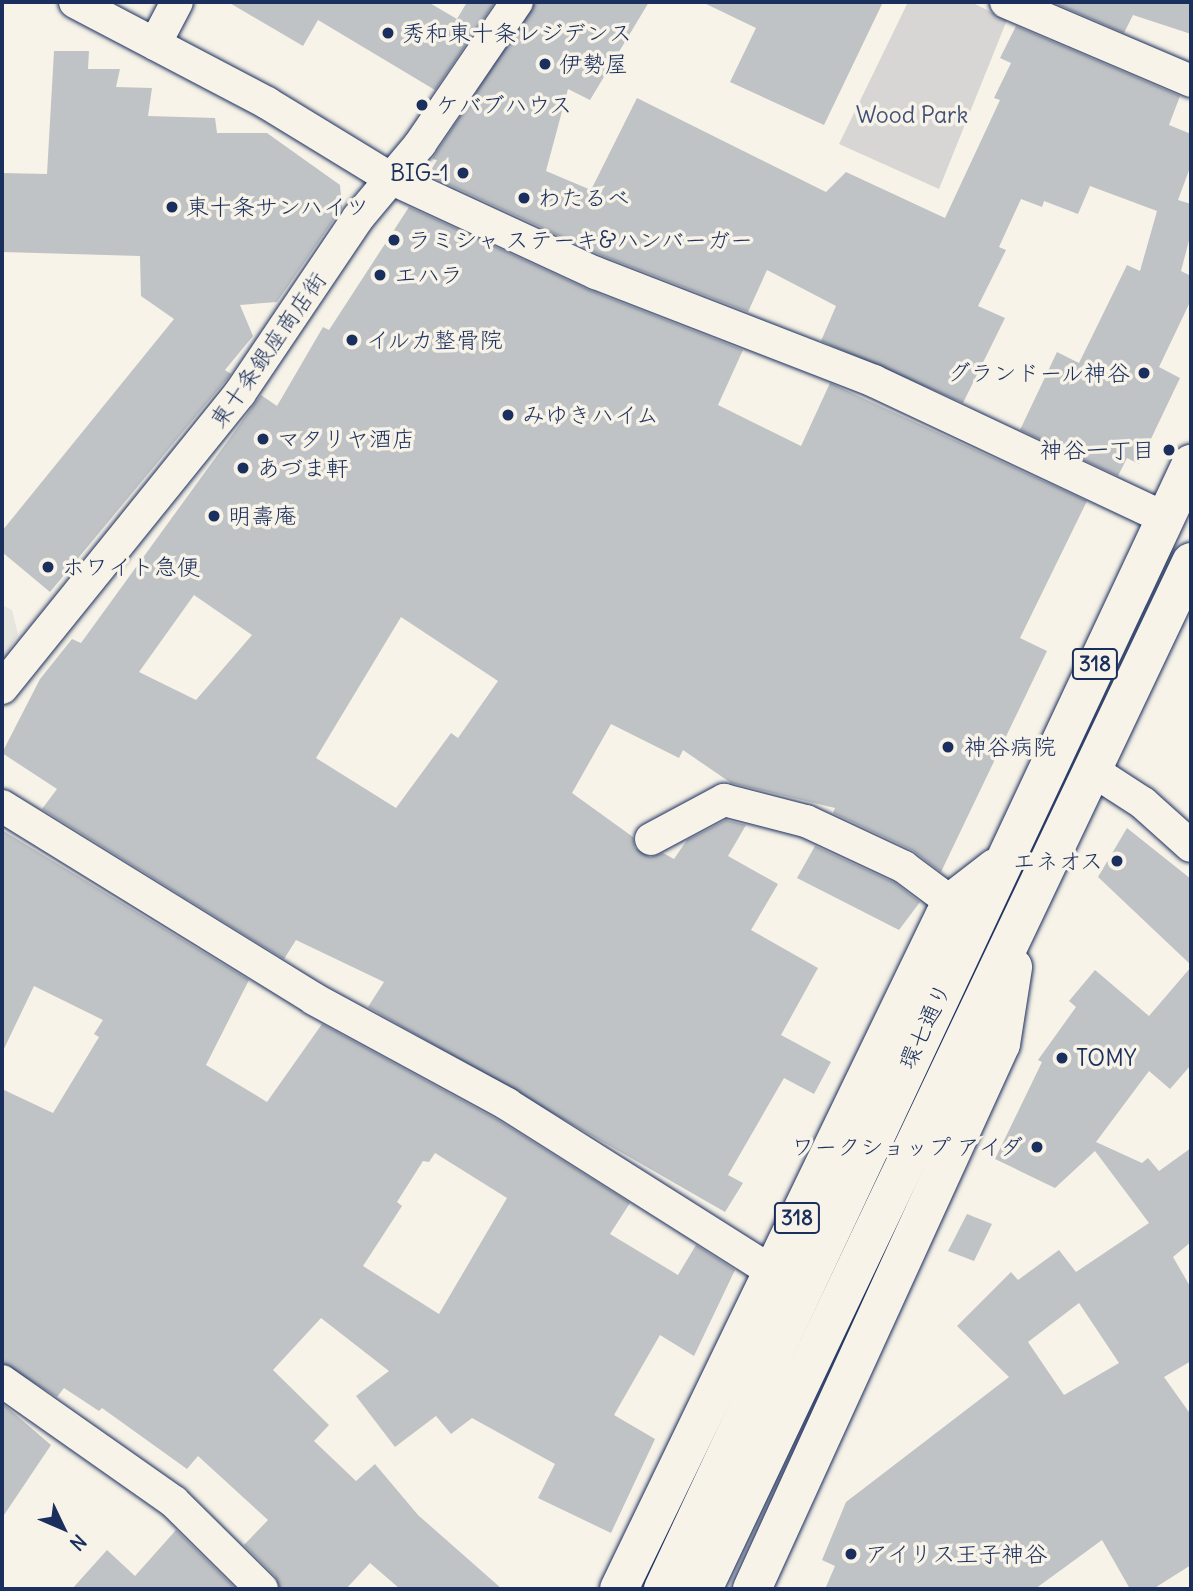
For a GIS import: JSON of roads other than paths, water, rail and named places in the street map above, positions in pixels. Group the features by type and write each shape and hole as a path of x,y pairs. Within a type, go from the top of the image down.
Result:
{"main road":[{"name":"環七通り","path":"663,1589 824,1248 999,864 1191,464"},
{"name":"環七通り","path":"703,1589 863,1262 1191,562"},
{"name":"318","path":"618,1589 951,902 999,864"},
{"name":"318","path":"752,1589 1001,1044 1021,920"}],"street":[{"path":"75,2 267,103 390,178 596,273 874,380 1165,518"},
{"path":"155,44 177,2"},
{"name":"東十条銀座商店街","path":"2,688 215,426 517,2"},
{"path":"1006,2 1191,81"},
{"path":"1092,770 1143,803 1191,846"},
{"path":"651,839 724,800 806,821 904,867 951,902"},
{"path":"2,806 314,999 508,1104 771,1271"},
{"path":"2,1381 174,1502 262,1589"}],"place":[{"name":"秀和東十条レジデンス","path":"388,33"},
{"name":"伊勢屋","path":"545,64"},
{"name":"ケバブハウス","path":"422,105"},
{"name":"BIG-1","path":"463,173"},
{"name":"わたるべ","path":"524,198"},
{"name":"東十条サンハイツ","path":"172,207"},
{"name":"ラミシャ ステーキ&ハンバーガー","path":"394,240"},
{"name":"エハラ","path":"380,275"},
{"name":"イルカ整骨院","path":"352,340"},
{"name":"グランドール神谷","path":"1144,373"},
{"name":"みゆきハイム","path":"508,415"},
{"name":"マタリヤ酒店","path":"263,439"},
{"name":"神谷一丁目","path":"1169,450"},
{"name":"あづま軒","path":"243,468"},
{"name":"明壽庵","path":"214,516"},
{"name":"ホワイト急便","path":"48,567"},
{"name":"神谷病院","path":"948,747"},
{"name":"エネオス","path":"1117,861"},
{"name":"TOMY","path":"1062,1058"},
{"name":"ワークショップ アイダ","path":"1037,1147"},
{"name":"アイリス王子神谷","path":"851,1554"}],"park label":[{"name":"Wood Park","path":"912,115"}]}
